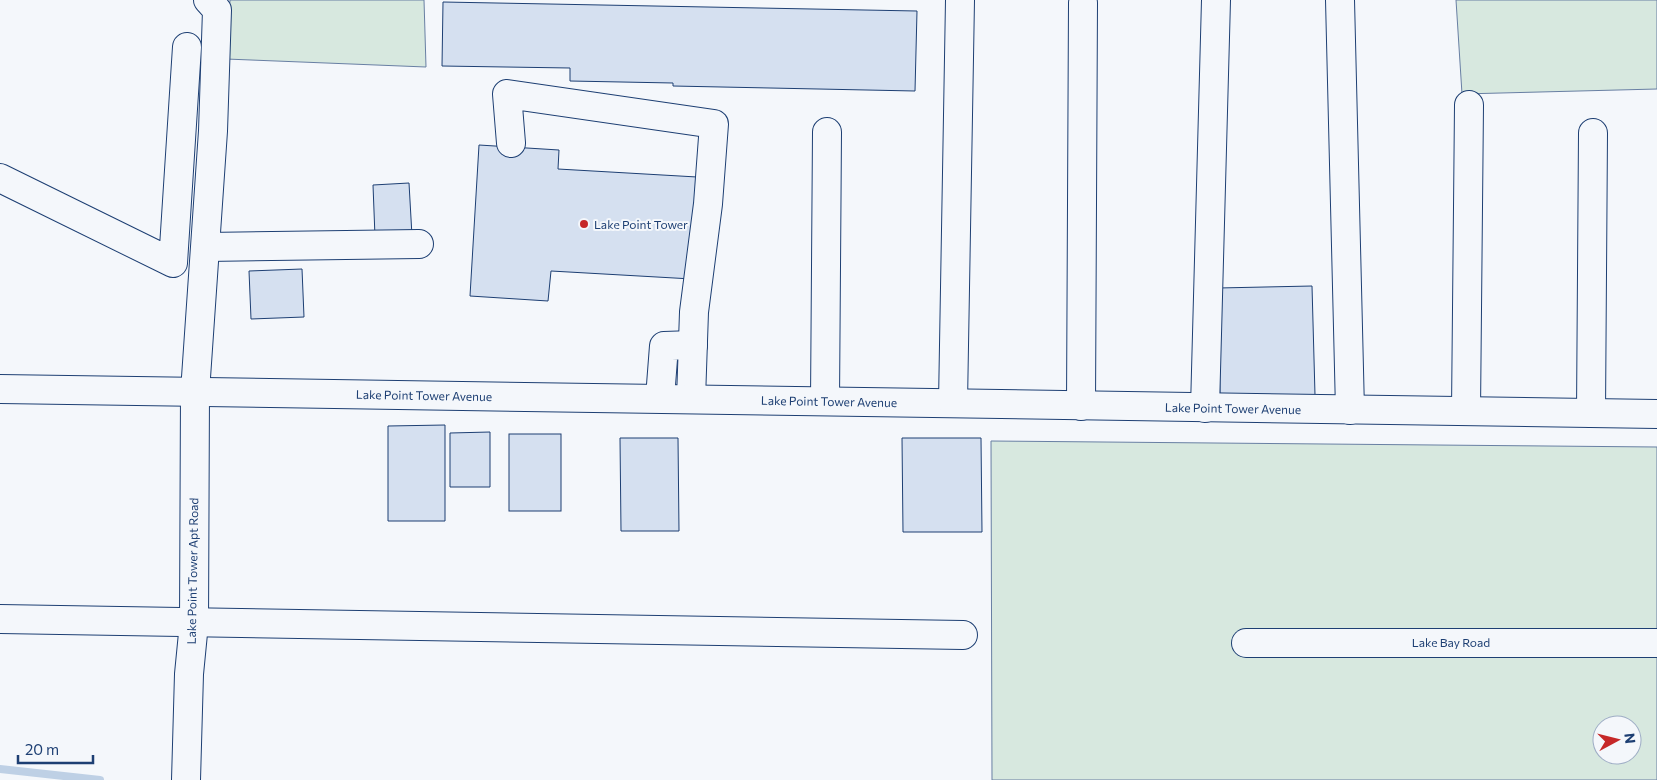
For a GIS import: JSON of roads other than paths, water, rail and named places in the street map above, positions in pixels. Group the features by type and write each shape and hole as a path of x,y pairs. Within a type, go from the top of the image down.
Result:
{"street":[{"name":"Lake Point Tower Apt Road","path":"186,780 188,674 194,623 195,392 213,131 217,10 208,0"},
{"path":"953,403 960,0"},
{"path":"1205,408 1216,0"},
{"path":"1340,0 1350,410"},
{"path":"1081,406 1083,3"},
{"path":"0,178 173,263 187,47"},
{"path":"511,143 507,94 714,124 708,204 694,312 691,399"},
{"path":"1466,412 1469,105"},
{"path":"181,131 213,131"},
{"path":"825,401 827,132"},
{"path":"1591,413 1594,133"},
{"path":"206,247 419,244"},
{"path":"660,398 664,346 693,345"},
{"name":"Lake Point Tower Avenue","path":"0,389 1657,414"},
{"path":"0,619 963,635"},
{"name":"Lake Bay Road","path":"1246,643 1657,643"}],"waterway":[{"path":"0,769 100,780"}],"place":[{"name":"Lake Point Tower","path":"584,224"}]}
